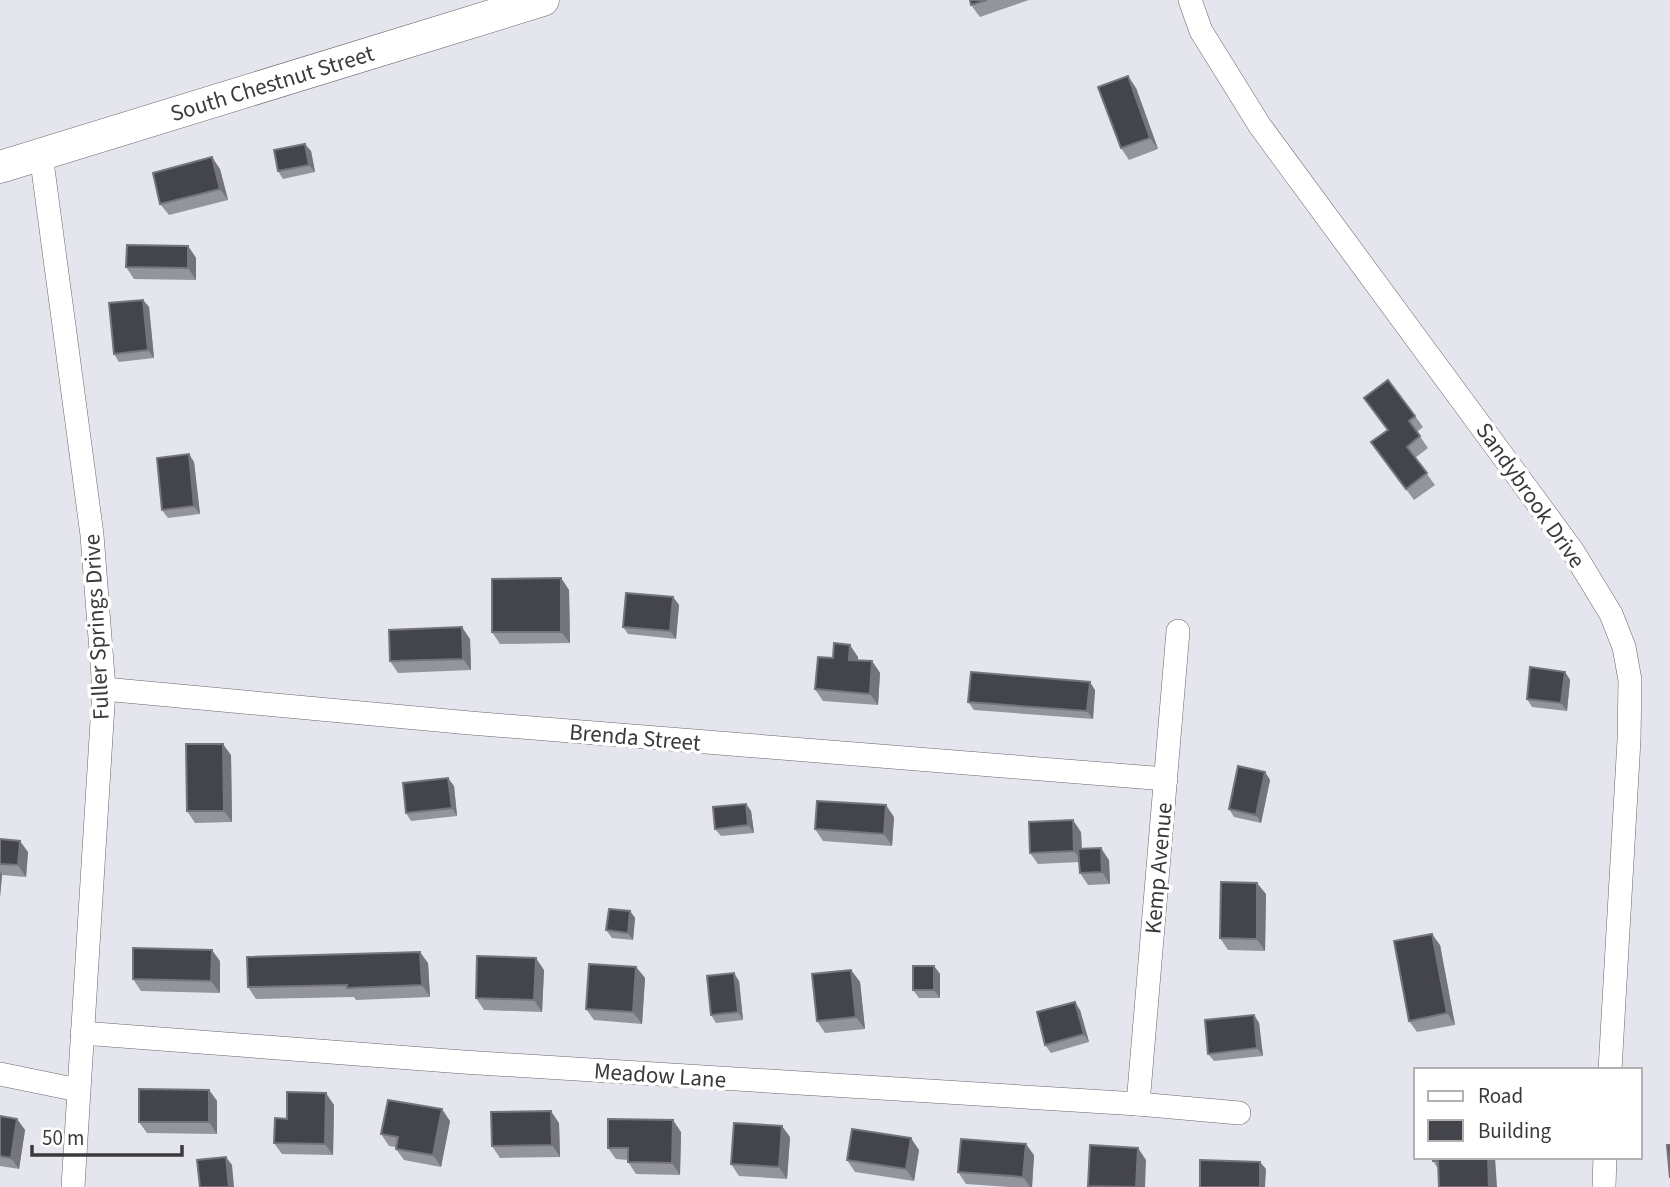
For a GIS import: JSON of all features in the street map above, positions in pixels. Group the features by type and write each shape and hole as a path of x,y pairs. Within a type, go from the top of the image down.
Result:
{"main road":[{"name":"South Chestnut Street","path":"0,167 543,0"}],"street":[{"name":"Sandybrook Drive","path":"1190,0 1201,31 1260,126 1572,550 1611,614 1624,647 1630,680 1628,754 1610,1068"},
{"name":"Fuller Springs Drive","path":"41,154 92,535 104,689 73,1187"},
{"name":"Kemp Avenue","path":"1138,1104 1178,631"},
{"name":"Brenda Street","path":"104,689 470,723 1166,779"},
{"name":"Meadow Lane","path":"82,1033 477,1063 1138,1104 1238,1113"},
{"path":"0,1074 78,1090"},
{"path":"1604,1187 1605,1159"}],"building":[{"path":"970,0 987,0 971,5"},
{"path":"1128,76 1150,138 1121,148 1098,87"},
{"path":"305,144 309,165 278,171 274,150"},
{"path":"212,157 220,189 160,204 153,173"},
{"path":"127,245 188,246 188,268 126,267"},
{"path":"143,300 148,350 114,354 109,303"},
{"path":"1388,380 1415,416 1409,421 1420,436 1407,447 1427,473 1406,489 1371,442 1388,430 1364,398"},
{"path":"189,454 194,506 162,510 157,458"},
{"path":"561,578 561,632 492,632 492,579"},
{"path":"626,593 673,597 670,631 623,627"},
{"path":"462,627 463,659 390,661 389,630"},
{"path":"834,643 850,645 849,660 872,661 870,694 815,689 818,657 833,658"},
{"path":"1530,667 1565,672 1561,703 1527,699"},
{"path":"971,672 1090,682 1087,711 968,702"},
{"path":"186,744 223,744 224,811 187,811"},
{"path":"1238,766 1265,772 1256,815 1229,809"},
{"path":"448,778 452,808 406,813 403,783"},
{"path":"817,801 886,805 884,834 815,829"},
{"path":"746,804 748,825 715,829 713,807"},
{"path":"1073,820 1074,851 1030,853 1029,822"},
{"path":"0,839 20,841 18,865 0,864"},
{"path":"1101,848 1102,872 1080,873 1078,849"},
{"path":"1221,882 1257,883 1257,939 1220,938"},
{"path":"609,909 630,911 628,933 606,930"},
{"path":"1432,934 1447,1013 1409,1021 1394,941"},
{"path":"133,948 212,950 211,981 133,979"},
{"path":"420,952 422,985 347,988 347,985 248,987 247,957"},
{"path":"477,956 536,958 534,1000 476,998"},
{"path":"589,964 636,967 633,1012 586,1009"},
{"path":"913,966 934,966 934,990 913,990"},
{"path":"851,970 856,1017 817,1021 812,974"},
{"path":"734,973 738,1012 711,1015 707,976"},
{"path":"1075,1002 1084,1034 1045,1045 1037,1012"},
{"path":"1254,1015 1257,1048 1208,1054 1205,1020"},
{"path":"139,1089 209,1090 209,1122 139,1122"},
{"path":"287,1092 326,1093 325,1144 274,1143 275,1118 287,1119"},
{"path":"388,1100 442,1109 433,1155 396,1149 398,1137 381,1134"},
{"path":"551,1111 552,1145 492,1146 491,1112"},
{"path":"0,1116 17,1119 11,1158 0,1156"},
{"path":"608,1119 673,1120 672,1163 628,1162 628,1148 608,1148"},
{"path":"734,1123 782,1126 779,1167 731,1164"},
{"path":"852,1129 911,1138 906,1169 847,1160"},
{"path":"961,1139 1026,1144 1023,1177 958,1172"},
{"path":"1090,1145 1138,1148 1136,1187 1088,1186"},
{"path":"1667,1145 1670,1145 1670,1178"},
{"path":"226,1157 229,1187 200,1187 197,1160"},
{"path":"1488,1159 1489,1187 1439,1187 1438,1161 1433,1161"},
{"path":"1200,1160 1260,1162 1260,1187 1200,1187"}]}
